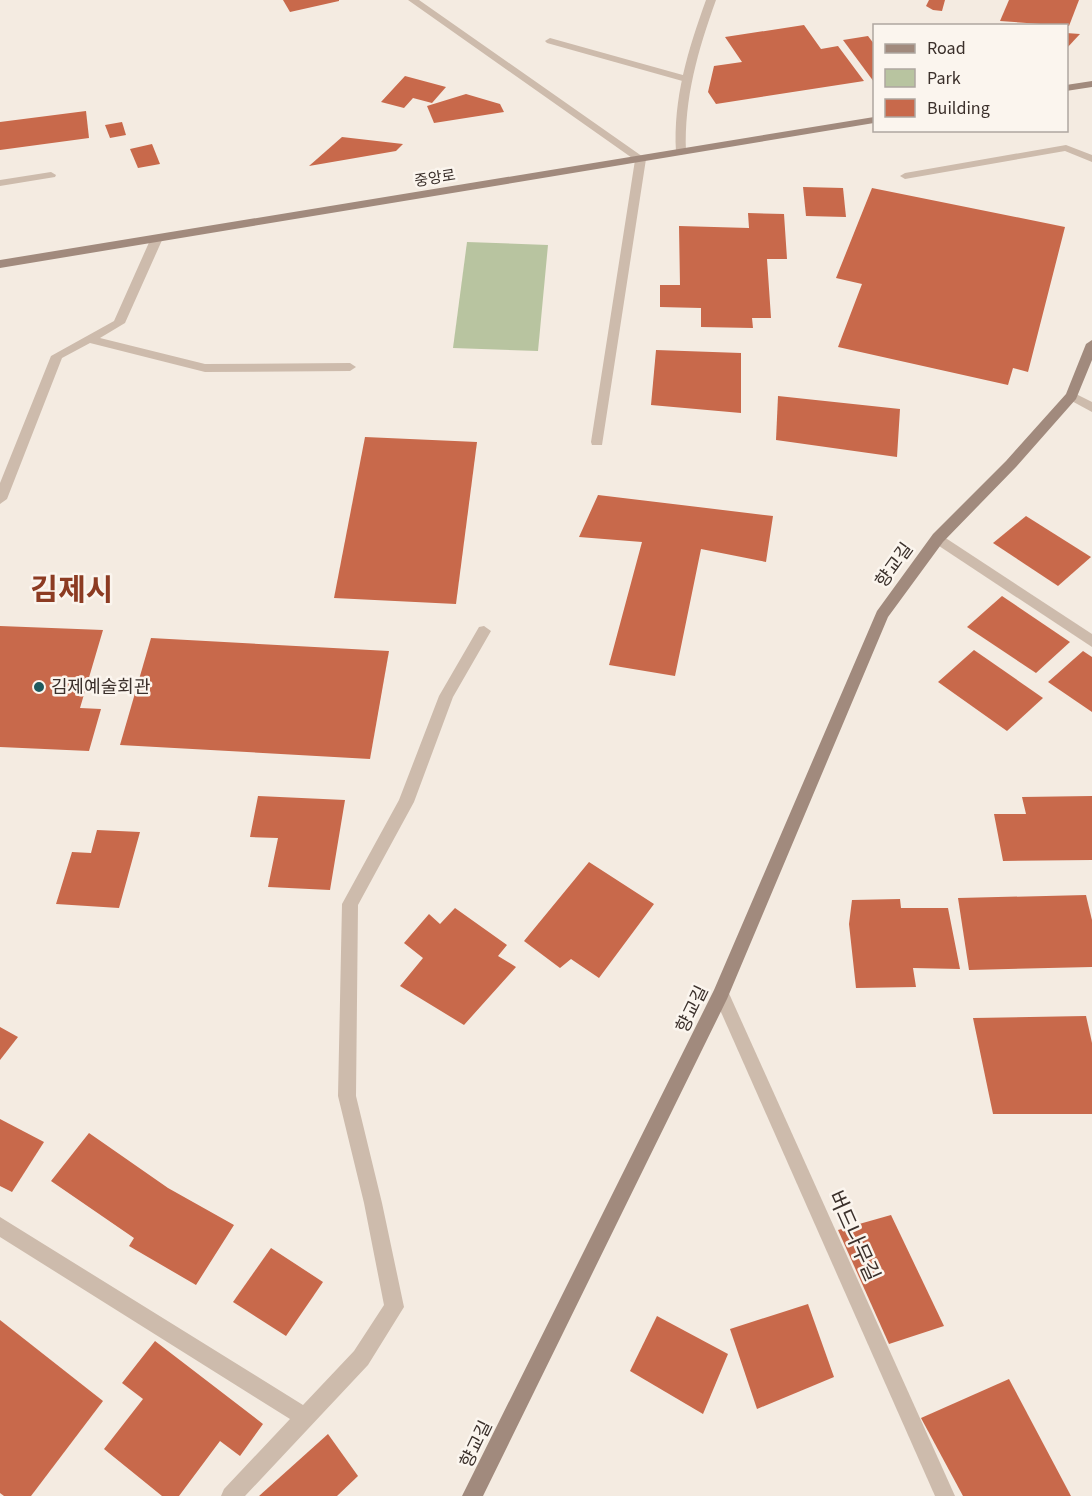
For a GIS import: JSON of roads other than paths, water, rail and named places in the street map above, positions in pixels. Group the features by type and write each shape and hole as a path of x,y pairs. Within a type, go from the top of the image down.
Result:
{"street":[{"path":"413,0 641,159 597,442"},
{"path":"681,152 678,124 690,58 711,0"},
{"path":"550,41 686,79"},
{"path":"1068,88 1092,84"},
{"name":"중앙로","path":"0,264 873,120"},
{"path":"905,176 1066,148 1092,159"},
{"path":"0,183 51,175"},
{"path":"0,499 57,356 119,323 158,238"},
{"path":"88,339 205,368 350,367"},
{"name":"향교길","path":"472,1496 722,994 882,615 938,537 1011,464 1072,396 1092,344"},
{"path":"1072,396 1092,408"},
{"name":"향교길","path":"938,537 1092,640"},
{"path":"231,1496 361,1358 394,1307 373,1203 347,1096 350,904 406,802 446,696 484,631"},
{"name":"버드나무길","path":"722,994 945,1496"},
{"path":"0,1226 305,1417"}],"place":[{"name":"김제예술회관","path":"39,687"}],"district":[{"name":"김제시","path":"72,590"}]}
